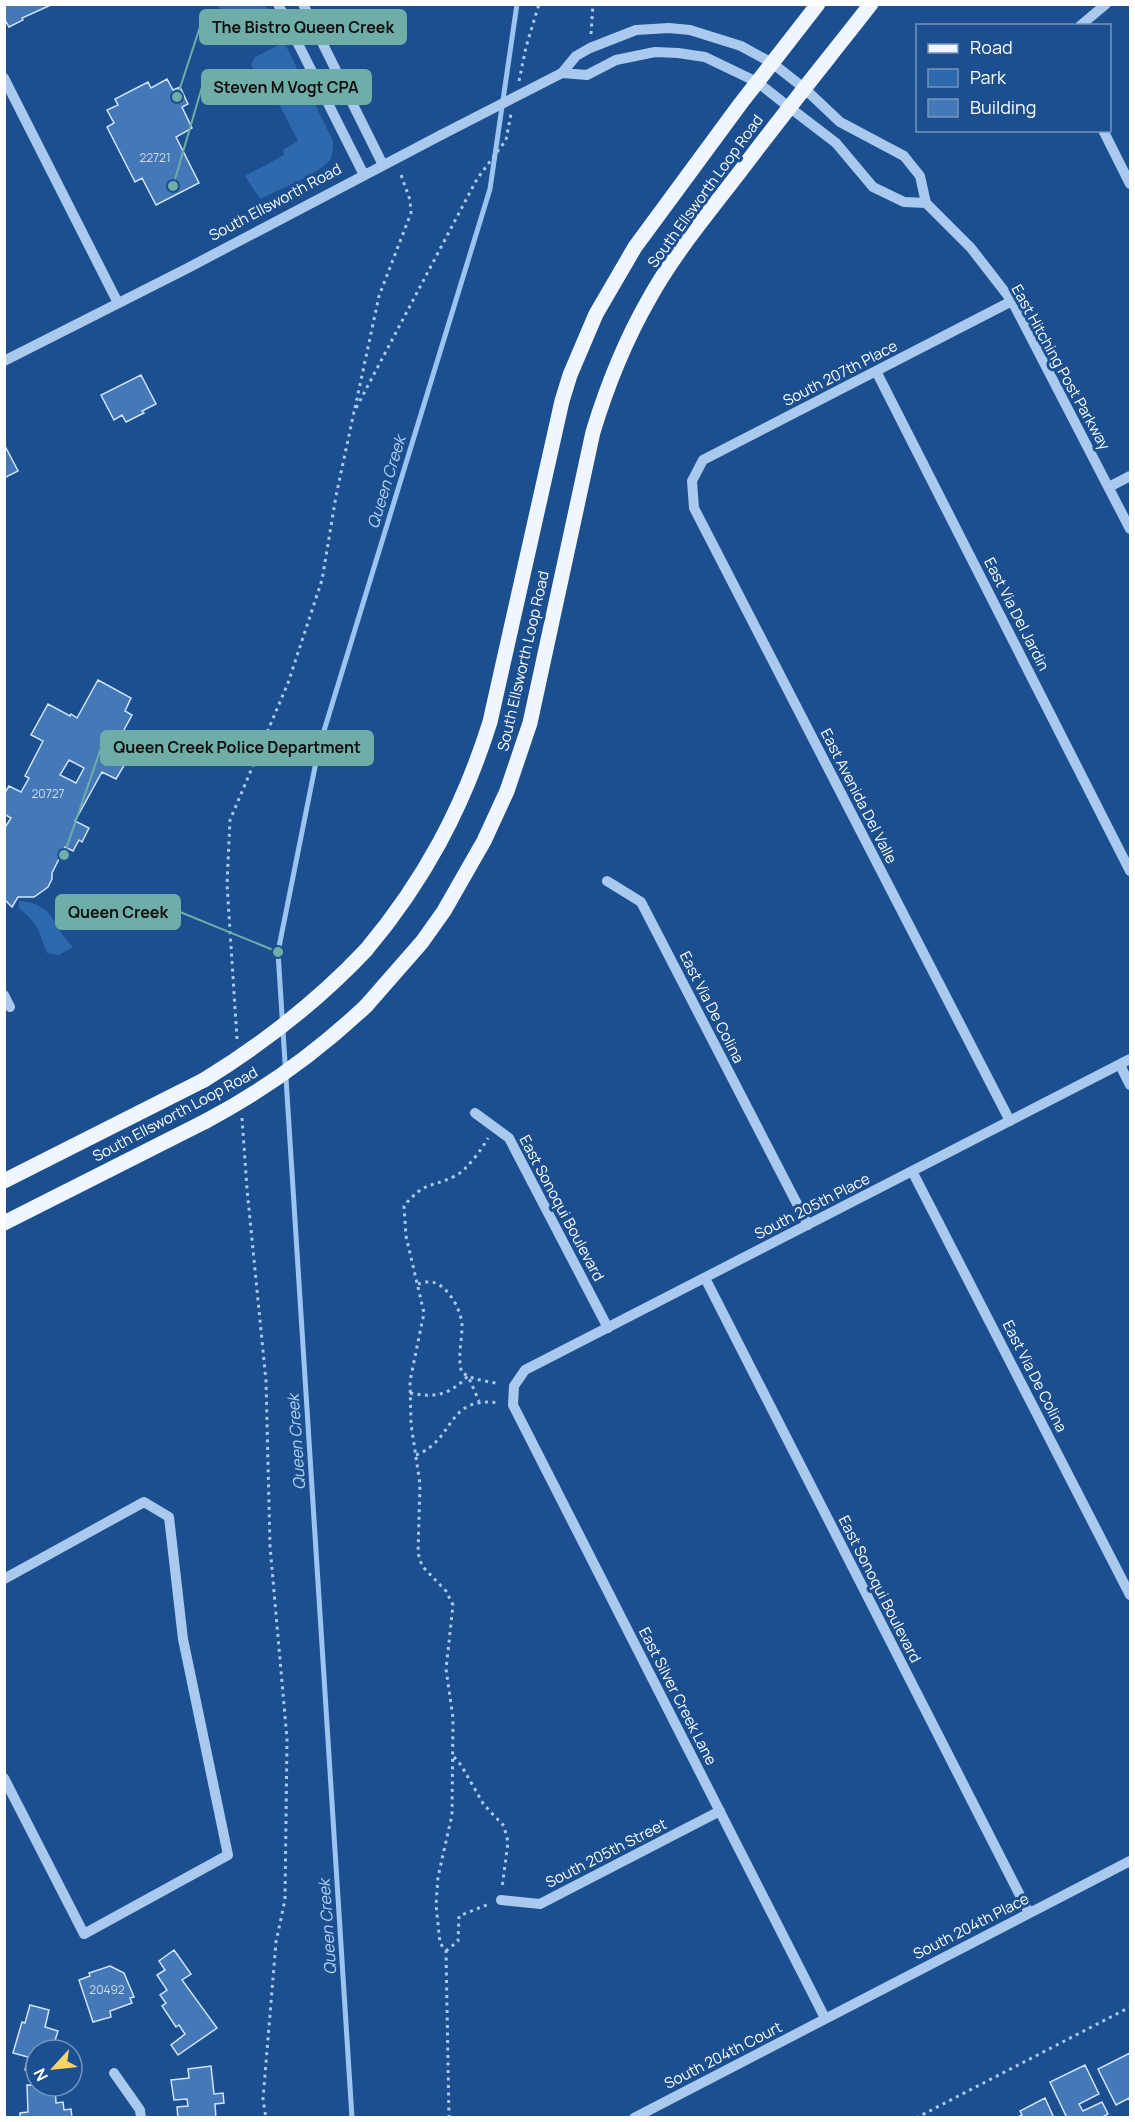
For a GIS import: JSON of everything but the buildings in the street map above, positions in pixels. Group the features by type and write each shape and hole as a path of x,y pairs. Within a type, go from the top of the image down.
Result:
{"main road":[{"path":"765,72 818,4"},
{"path":"797,98 871,4"},
{"name":"South Ellsworth Loop Road","path":"4,1181 204,1080 255,1048 333,984 366,950 407,898 431,860 469,782 481,750 490,722 562,400 596,314 635,247 765,72"},
{"name":"South Ellsworth Loop Road","path":"4,1223 231,1108 290,1070 328,1041 366,1006 422,942 444,911 484,841 507,791 530,723 592,432 624,348 650,297 685,244 797,98"}],"street":[{"path":"278,4 364,175"},
{"path":"303,4 383,165"},
{"path":"1082,24 1106,4"},
{"name":"South Ellsworth Road","path":"4,361 562,73 576,56 590,48 636,30 669,27 717,37 741,46 765,72 797,98"},
{"name":"South Ellsworth Road","path":"562,73 587,75 616,60 632,56 655,52 678,53 705,57 765,72 797,98"},
{"path":"4,78 118,303"},
{"path":"797,98 903,156 920,176 926,203 904,202 873,187 797,98"},
{"path":"1104,132 1131,184"},
{"name":"East Hitching Post Parkway","path":"926,203 971,248 1012,302 1131,529"},
{"name":"South 207th Place","path":"692,481 703,460 1012,302"},
{"name":"East Via Del Jardin","path":"876,371 1131,871"},
{"path":"1109,487 1131,476"},
{"name":"East Avenida Del Valle","path":"692,481 694,508 1010,1121"},
{"name":"East Via De Colina","path":"607,881 641,902 808,1225"},
{"path":"4,995 10,1007"},
{"name":"South 205th Place","path":"516,1384 525,1370 1131,1059"},
{"path":"1120,1065 1131,1085"},
{"name":"East Sonoqui Boulevard","path":"475,1113 509,1138 608,1328"},
{"name":"East Via De Colina","path":"912,1171 1131,1595"},
{"name":"East Sonoqui Boulevard","path":"705,1278 1029,1913"},
{"path":"513,1405 516,1384"},
{"name":"East Silver Creek Lane","path":"513,1405 825,2018"},
{"path":"4,1580 144,1502 169,1517 183,1639 228,1855 84,1934 4,1778"},
{"name":"South 205th Street","path":"501,1900 540,1904 720,1811"},
{"name":"South 204th Place","path":"825,2018 1131,1861"},
{"name":"South 204th Court","path":"634,2118 825,2018"},
{"path":"114,2073 140,2110 141,2118"}],"path":[{"path":"590,48 593,4"},
{"path":"354,412 379,296 411,213 410,200 395,159"},
{"path":"449,2118 446,1952 440,1943 436,1905 438,1877 452,1815 453,1718 446,1669 453,1605 446,1591 422,1566 418,1553 420,1484 411,1424 410,1381 424,1313 406,1236 404,1206 417,1190 455,1176 466,1169 495,1127"},
{"path":"418,1284 431,1281 443,1287 455,1304 462,1324 459,1363 462,1373 497,1384 516,1384"},
{"path":"410,1393 426,1396 449,1392 468,1376"},
{"path":"468,1376 479,1401"},
{"path":"416,1455 434,1443 453,1417 462,1409 479,1401 513,1405"},
{"path":"446,1952 458,1941 459,1916 501,1900 504,1865 508,1855 504,1826 484,1805 461,1765 453,1756"},
{"path":"916,2118 1131,2007"}],"green space":[{"path":"218,5 266,5 271,23 261,34 238,44"},
{"path":"284,42 333,141 333,151 330,160 318,170 260,199 245,176 284,155 283,150 298,141 278,102 273,105 251,65 255,57"},
{"path":"19,901 40,906 47,911 73,947 59,955 47,953 38,929 19,908"}],"waterway":[{"name":"Queen Creek","path":"352,2118 278,952 319,747 490,189 517,4"}],"place":[{"name":"The Bistro Queen Creek","path":"177,97"},
{"name":"Steven M Vogt CPA","path":"173,186"},
{"name":"Queen Creek Police Department","path":"64,855"},
{"name":"Queen Creek","path":"278,952"}]}
